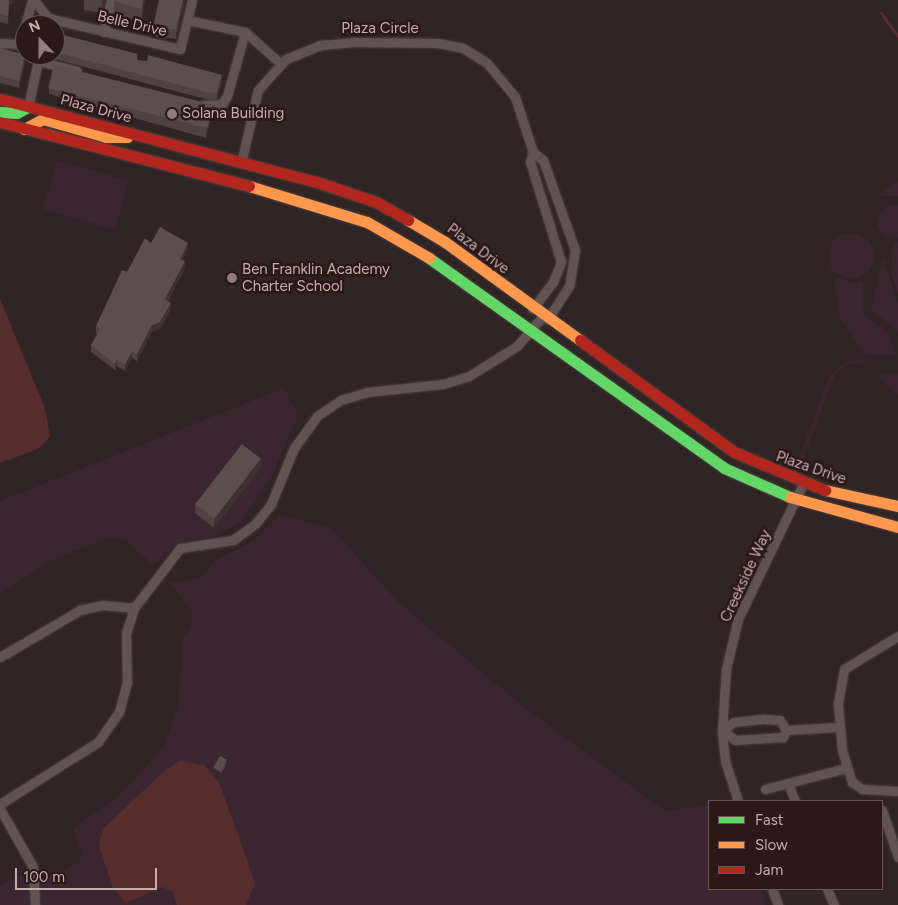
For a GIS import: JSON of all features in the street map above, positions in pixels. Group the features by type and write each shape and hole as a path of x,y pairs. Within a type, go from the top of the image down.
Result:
{"street":[{"name":"Belle Drive","path":"33,0 43,15"},
{"name":"Belle Drive","path":"29,15 33,0"},
{"path":"104,32 110,0"},
{"path":"192,0 188,20 245,32 280,63"},
{"name":"Belle Drive","path":"65,24 180,49 188,20"},
{"path":"190,101 209,106 222,104 245,32"},
{"name":"Plaza Circle","path":"0,804 98,742 119,712 127,682 126,633 134,608 180,548 233,540 255,524 271,504 294,448 317,416 341,400 367,392 443,384 470,376 508,354 545,319 569,286 575,250 543,160 533,152 506,81 463,48 438,43 354,42 322,45 280,63 258,90 241,163"},
{"name":"Belle Drive","path":"0,43 15,44"},
{"path":"0,112 17,113 28,107 37,65"},
{"path":"61,65 86,73"},
{"name":"Plaza Drive","path":"0,99 343,189 390,209 450,246 545,319 717,441 803,484 898,506"},
{"path":"24,129 43,118 106,137 146,138"},
{"path":"0,122 355,216 412,246 706,457 796,501 898,526"},
{"name":"Plaza Circle","path":"532,309 553,282 561,262 530,162 533,152"},
{"name":"Creekside Way","path":"738,800 722,730 726,669 738,620 803,484"},
{"path":"0,657 80,610 102,606 134,608"},
{"path":"898,636 844,669 838,727 846,768 862,789 879,797 898,791"},
{"path":"765,719 780,720 786,730 783,737 775,740 735,740 722,730 734,722 765,719"},
{"path":"786,730 838,727"},
{"path":"765,788 846,768"},
{"path":"788,783 795,800"},
{"path":"0,809 33,867 35,905"},
{"path":"883,813 898,856"},
{"path":"772,890 778,905"},
{"path":"828,890 834,905"}],"shaded area":[{"path":"57,160 129,181 115,230 43,209"},
{"path":"898,181 898,196 878,196 892,184"},
{"path":"888,205 898,205 898,238 882,235 877,224 878,216"},
{"path":"856,233 868,239 873,247 873,265 868,273 860,278 846,279 834,273 829,265 828,251 834,239 842,234"},
{"path":"893,242 898,242 898,295 891,273"},
{"path":"883,257 898,303 898,332 871,309"},
{"path":"834,276 853,283 863,282 863,313 888,334 897,355 866,355 840,319"},
{"path":"0,299 45,408 50,437 38,449 0,463"},
{"path":"864,359 867,363 849,364 835,375 802,462 796,466 829,376 846,361"},
{"path":"877,374 898,374 898,394 891,391"},
{"path":"284,388 298,416 271,478 241,522 212,538 184,540 153,565 127,541 111,537 54,559 0,594 0,501"},
{"path":"279,515 333,529 396,600 520,704 665,811 708,805 708,890 760,890 766,905 0,905 0,885 20,875 48,877 80,862 82,852 73,828 118,797 164,746 178,708 183,638 191,626 192,611 169,583 201,578 214,561 255,540"},
{"path":"180,761 204,765 219,782 255,883 246,905 177,905 173,892 162,887 126,903 113,888 99,846 103,829 164,771"}],"building":[{"path":"0,0 9,0 8,16 0,14"},
{"path":"143,0 142,9 114,1"},
{"path":"159,0 183,0 176,30 153,27"},
{"path":"65,36 138,54 137,60 147,61 148,55 222,75 217,92 209,93 65,55"},
{"path":"0,48 15,52 15,65 23,65 19,81 0,76"},
{"path":"54,65 213,105 207,128 48,88"},
{"path":"160,227 188,243 180,259 185,261 165,299 171,303 160,322 152,325 137,354 132,352 125,364 117,359 115,364 91,345 100,329 96,326 122,270 127,272 145,238 151,243"},
{"path":"242,444 261,459 214,519 195,504"},
{"path":"220,756 227,760 220,771 214,767"}],"waterway":[{"path":"881,13 898,36"}],"traffic: fast":[{"path":"0,112 17,113 28,107"},
{"path":"429,258 724,468 790,497"}],"traffic: slow":[{"path":"24,129 43,119 106,137 127,137"},
{"path":"249,186 367,222 429,258"},
{"path":"408,220 445,242 580,340"},
{"path":"825,490 898,506"},
{"path":"790,497 898,527"}],"traffic: jam":[{"path":"0,99 317,182 376,202 408,220"},
{"path":"0,122 249,186"},
{"path":"580,340 734,452 825,490"}],"place":[{"name":"Solana Building","path":"172,114"},
{"name":"Ben Franklin Academy Charter School","path":"232,278"}]}
